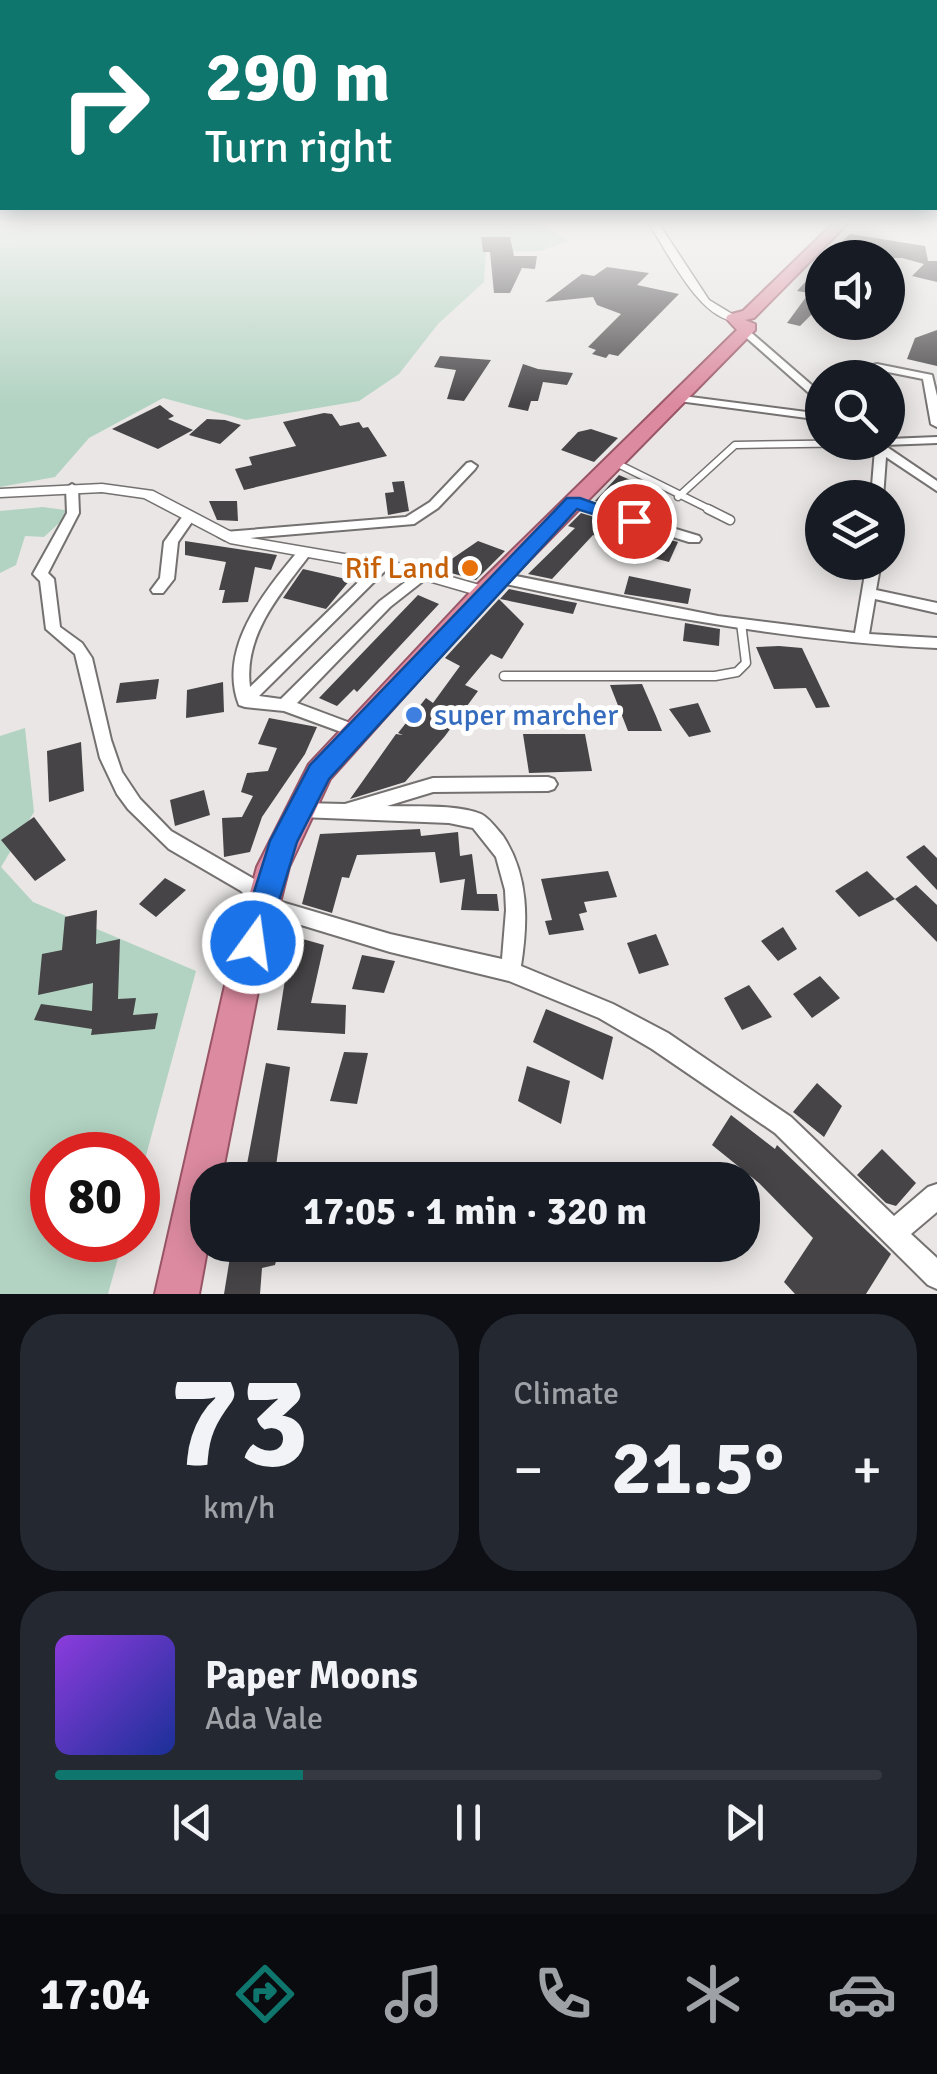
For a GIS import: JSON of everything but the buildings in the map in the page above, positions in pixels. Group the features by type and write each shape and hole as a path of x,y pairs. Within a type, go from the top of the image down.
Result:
{"highway":[{"path":"178,1294 262,905 273,866 320,772 492,585 676,398 781,284"},
{"path":"745,321 785,284"},
{"path":"709,300 745,321"}],"street":[{"path":"698,284 710,307 745,321 805,382"},
{"path":"905,372 928,377 937,424"},
{"path":"676,398 805,415"},
{"path":"905,442 937,440"},
{"path":"901,460 937,486"},
{"path":"225,536 409,521 434,505 471,466"},
{"path":"72,488 73,513 46,556 40,574 47,579 53,630 82,652 108,766 122,791 161,832 185,853 240,879 260,896 262,905 390,942 510,970 606,1011 736,1090 783,1125 937,1276"},
{"path":"0,493 72,488 148,494 225,536 304,553 741,623 861,639 937,643"},
{"path":"573,502 694,540"},
{"path":"158,590 168,579 171,542 190,516"},
{"path":"245,701 242,681 250,636 260,609 304,553"},
{"path":"245,701 382,567"},
{"path":"284,705 385,604 426,574"},
{"path":"861,639 872,580"},
{"path":"870,593 937,608"},
{"path":"245,701 284,705 355,731"},
{"path":"339,813 432,785 548,784"},
{"path":"301,810 450,816 478,821 487,828 513,875 518,931 510,970"},
{"path":"893,1232 937,1196"}],"lane":[{"path":"678,496 723,451 736,445 805,445"},
{"path":"612,461 730,520"},
{"path":"504,676 716,676 738,672 746,663 741,623"}],"green space":[{"path":"0,284 481,284 438,324 399,374 359,401 246,420 163,398 89,438 55,477 0,487"},
{"path":"43,507 72,511 44,537 25,536 16,565 0,573 0,511"},
{"path":"25,728 34,812 1,867 33,902 196,971 152,1132 30,1132 30,1262 117,1262 108,1294 0,1294 0,736"}],"place":[{"name":"Rif Land","path":"470,568"},
{"name":"super marcher","path":"414,715"}],"route":[{"path":"253,943 273,866 284,841 320,772 355,731 573,502 634,521"}]}
